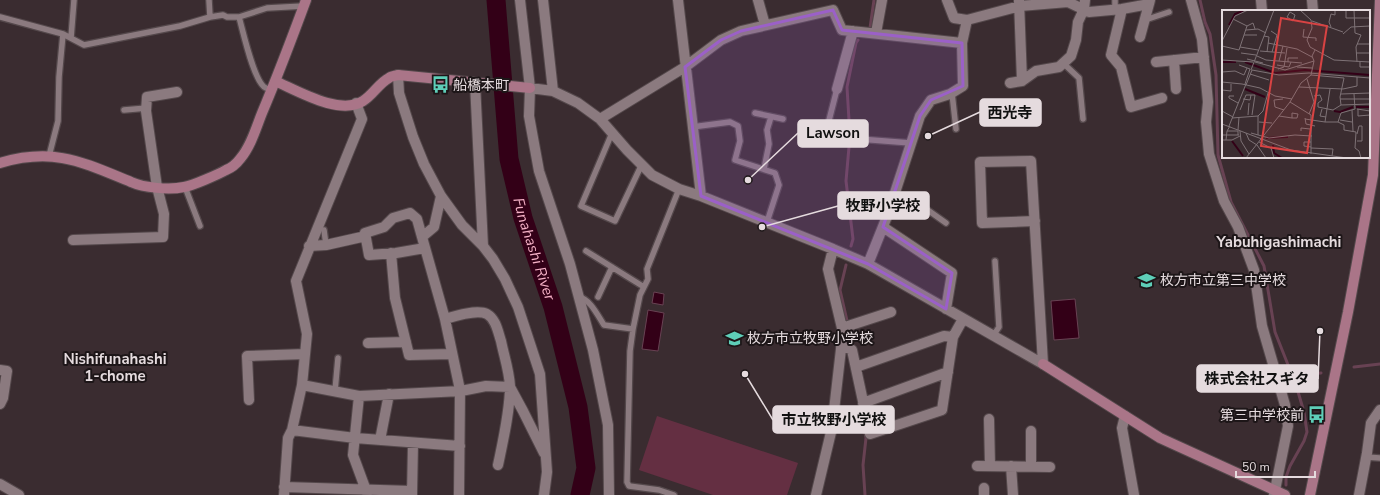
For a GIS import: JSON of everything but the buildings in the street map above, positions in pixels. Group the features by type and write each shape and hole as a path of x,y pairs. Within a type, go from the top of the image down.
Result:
{"street":[{"path":"520,0 530,88 529,116 539,170 570,264 592,350 608,425 609,495"},
{"path":"543,0 553,91"},
{"path":"678,0 701,196"},
{"path":"758,0 765,25"},
{"path":"876,33 882,0"},
{"path":"947,0 954,18 967,20 1019,3 1068,2 1084,5 1089,12 1117,6 1150,2 1140,37"},
{"path":"1191,0 1202,39 1208,102 1206,122 1210,154 1224,201 1238,227 1254,270 1262,326 1285,405 1288,426 1275,493"},
{"path":"1261,0 1262,10"},
{"path":"1312,0 1313,10"},
{"path":"1310,495 1376,175 1380,0"},
{"path":"0,163 32,156 69,158 133,183 157,187 185,187 227,170 240,159 250,142 305,3"},
{"path":"1019,3 1022,80"},
{"path":"1010,83 1022,80 1036,71 1058,67 1071,56 1076,40 1078,22 1084,5"},
{"path":"1117,6 1110,55 1121,67 1131,107 1162,98"},
{"path":"600,119 685,67 722,40 741,31 833,10 842,30 962,43"},
{"path":"868,264 883,227 920,116 931,100 952,93 963,86 962,43 967,20"},
{"path":"837,89 853,31"},
{"path":"1156,62 1204,57"},
{"path":"1174,60 1176,89"},
{"path":"271,87 336,105 348,106 363,101 388,78 398,75 553,91 578,103 600,119 652,175 680,189 767,222 868,264 1043,364 1160,438 1275,493 1285,495"},
{"path":"398,75 399,93 413,137 424,164 441,196 462,225 483,246 497,266 518,307 540,374 544,411 545,456 547,472 544,495"},
{"path":"475,82 483,246"},
{"path":"73,240 163,237 164,214 157,187 147,108 148,97 177,92"},
{"path":"356,103 362,119 296,281 307,334 302,385 292,430 288,438 284,491 412,493 413,443"},
{"path":"1034,221 982,223 980,162 1031,161 1043,364"},
{"path":"422,237 434,227 441,196"},
{"path":"426,248 369,255 365,233 384,227 393,218 410,213 417,219 426,248 445,319 460,390 459,495"},
{"path":"883,227 952,272 946,309"},
{"path":"309,246 326,245 366,236"},
{"path":"816,495 832,428 841,344 842,328 828,269 834,249"},
{"path":"391,253 395,298 409,355 452,354"},
{"path":"842,328 891,312"},
{"path":"445,319 467,313 485,313 492,318 498,332 508,372 510,387 505,435 498,465"},
{"path":"841,344 852,350 870,434 942,410 953,337 963,319"},
{"path":"856,367 944,336 953,337"},
{"path":"368,343 406,342"},
{"path":"249,400 247,356 305,354"},
{"path":"0,370 7,371 3,398 0,404"},
{"path":"863,402 948,372"},
{"path":"302,385 359,396 460,390 486,386 510,387"},
{"path":"510,387 545,456"},
{"path":"380,440 389,394"},
{"path":"359,396 353,455 366,492"},
{"path":"1359,495 1371,423 1380,410"},
{"path":"1125,416 1122,428 1134,495"},
{"path":"988,419 990,466"},
{"path":"292,430 355,438 460,446"},
{"path":"1030,431 1031,466"},
{"path":"977,466 1050,467"},
{"path":"1011,466 1013,495"},
{"path":"0,484 19,495"}],"lane":[{"path":"71,38 74,0"},
{"path":"209,0 210,17"},
{"path":"0,17 63,34 84,45 180,26 210,17 223,15 227,17 240,17 267,8 305,3"},
{"path":"1144,20 1169,12"},
{"path":"240,17 255,72 263,86 271,87"},
{"path":"49,156 58,121 59,77 63,34"},
{"path":"1063,63 1079,78 1083,119"},
{"path":"837,89 826,132 846,138 911,143"},
{"path":"952,93 956,129"},
{"path":"124,110 147,108"},
{"path":"755,113 783,119"},
{"path":"764,169 769,144 767,130 771,117"},
{"path":"692,127 730,122 738,126 740,141 735,160 775,173 779,185 767,222"},
{"path":"612,133 581,206 615,221 642,164"},
{"path":"185,187 200,226"},
{"path":"674,495 659,490 629,486 630,352 632,329 640,295 648,279 647,269 680,189"},
{"path":"894,195 908,196 946,223"},
{"path":"324,230 326,245"},
{"path":"586,251 644,287"},
{"path":"993,336 999,327 995,261"},
{"path":"598,297 612,267"},
{"path":"578,297 584,298 594,309 604,325 632,329"},
{"path":"335,391 338,358"},
{"path":"1366,457 1380,458"}],"highlighted area":[{"path":"833,10 842,30 962,43 963,86 931,100 920,116 883,227 952,273 946,309 868,264 701,196 685,67 721,40 741,31"}],"shaded area":[{"path":"654,292 664,294 663,305 652,303"},
{"path":"1075,299 1079,338 1054,340 1051,301"},
{"path":"648,310 664,313 658,351 642,349"},
{"path":"657,416 798,463 787,495 713,495 639,470"}],"waterway":[{"name":"Funahashi River","path":"496,0 509,159 523,218 553,307 578,407 586,468 580,495"},
{"path":"870,28 874,0"},
{"path":"1200,0 1205,22 1210,34 1216,75 1218,155 1231,202 1264,266 1275,332 1296,385 1304,412 1307,432 1304,441 1290,466 1286,477 1286,485"},
{"path":"850,137 847,87 856,43 858,40"},
{"path":"849,147 846,181 853,239 851,246"},
{"path":"846,265 840,290 848,325"},
{"path":"1354,367 1380,364"},
{"path":"1296,385 1310,374 1321,373"},
{"path":"865,433 866,438 863,465 865,495"}],"place":[{"name":"船橋本町","path":"440,85"},
{"name":"西光寺","path":"928,136"},
{"name":"Lawson","path":"748,180"},
{"name":"牧野小学校","path":"762,227"},
{"name":"枚方市立第三中学校","path":"1147,280"},
{"name":"株式会社スギタ","path":"1320,331"},
{"name":"枚方市立牧野小学校","path":"734,338"},
{"name":"市立牧野小学校","path":"745,374"},
{"name":"第三中学校前","path":"1317,415"}],"district":[{"name":"Yabuhigashimachi","path":"1279,242"},
{"name":"Nishifunahashi 1-chome","path":"115,368"}]}
